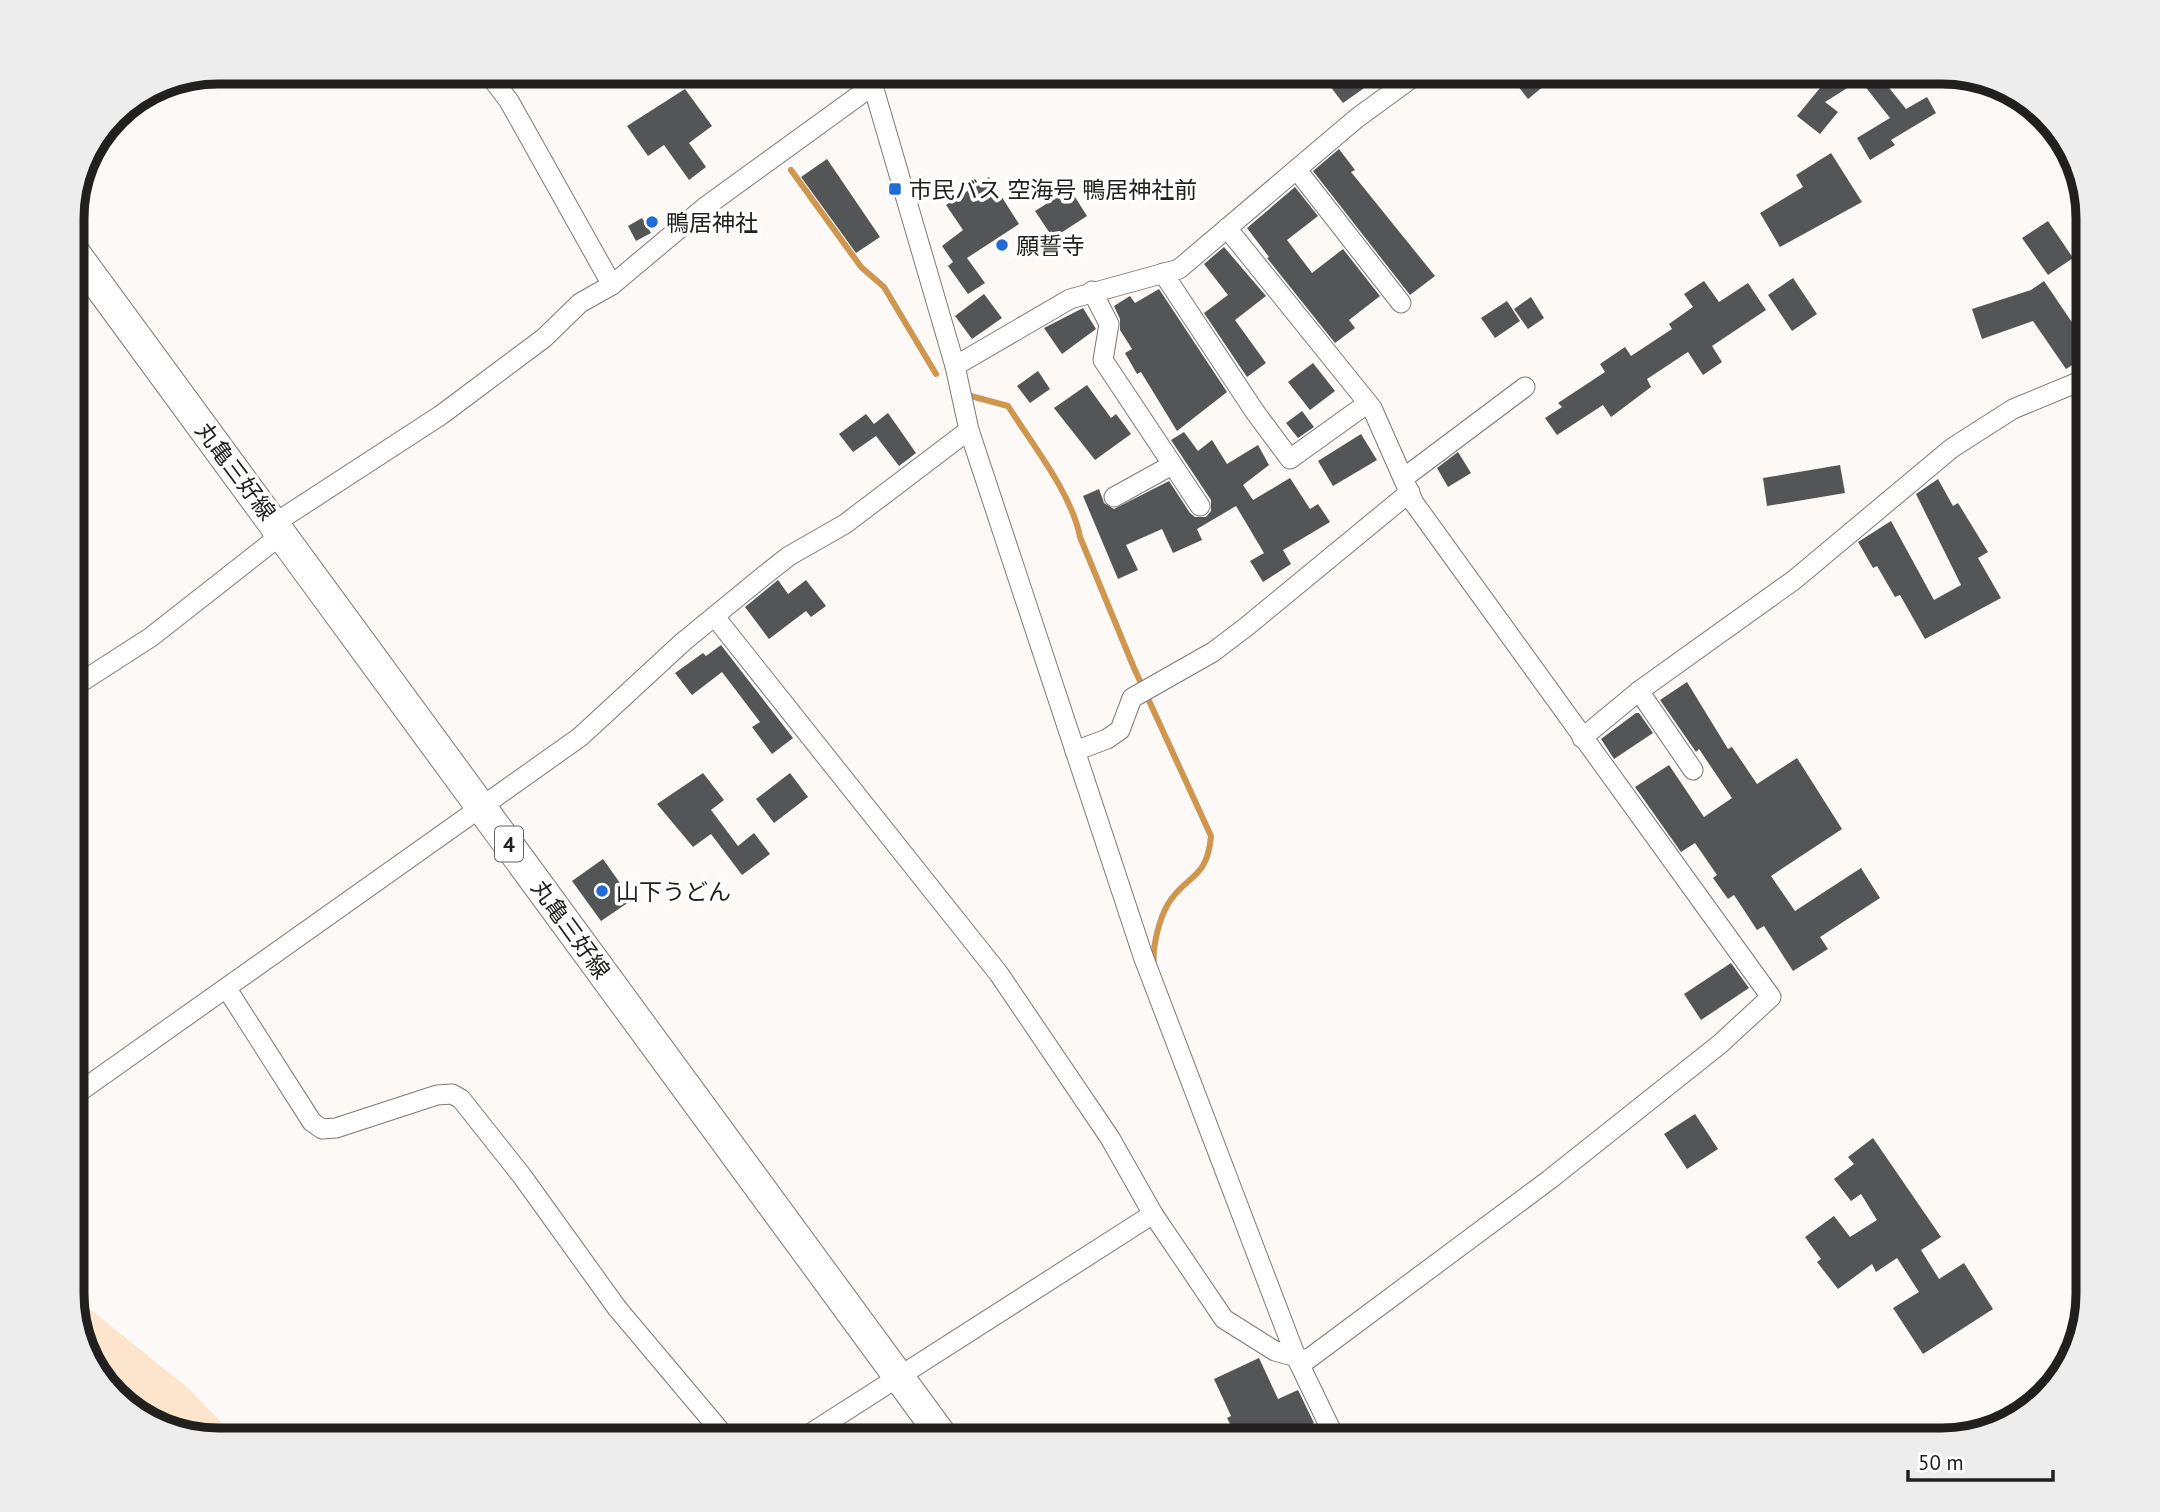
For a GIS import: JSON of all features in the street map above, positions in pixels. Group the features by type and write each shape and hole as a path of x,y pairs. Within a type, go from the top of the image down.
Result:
{"main road":[{"name":"丸亀三好線","path":"84,265 936,1428"}],"street":[{"path":"496,84 509,101 612,285"},
{"path":"84,680 151,637 272,542 275,523 441,415 544,338 580,303 612,285 705,207 865,84"},
{"path":"872,84 955,366 969,430 1143,956 1331,1428"},
{"path":"955,366 1032,319 1092,291 1180,269 1357,118 1404,84"},
{"path":"1297,170 1401,303"},
{"path":"1227,228 1368,403 1413,503 1771,998 1720,1044 1549,1180 1301,1358"},
{"path":"1163,273 1255,412 1290,458 1368,403"},
{"path":"1092,291 1108,324 1103,360 1200,506"},
{"path":"1582,738 1639,691 1794,580 1952,448 2013,410 2076,383"},
{"path":"1075,751 1107,739 1120,730 1132,698 1213,652 1246,627 1407,485 1525,387"},
{"path":"84,1089 580,737 715,617 789,556 845,524 969,430"},
{"path":"1114,497 1172,465"},
{"path":"715,617 999,974 1110,1138 1153,1214 1224,1319 1275,1351 1301,1358"},
{"path":"1639,691 1693,771"},
{"path":"227,989 312,1122 322,1129 336,1128 437,1095 452,1094 461,1099 522,1176 617,1308 718,1428"},
{"path":"818,1428 1153,1214"}],"shaded area":[{"path":"84,1305 189,1389 226,1428 201,1427 167,1418 130,1395 102,1361 91,1337"}],"building":[{"path":"1328,84 1367,86 1343,103"},
{"path":"1516,84 1546,84 1528,99"},
{"path":"1817,84 1854,84 1825,102 1838,112 1820,134 1797,116 1820,88"},
{"path":"1863,84 1886,84 1906,109 1927,97 1936,113 1891,140 1895,145 1870,160 1857,138 1890,118"},
{"path":"685,89 712,126 689,143 706,167 689,180 664,145 648,156 627,126"},
{"path":"1339,149 1355,170 1351,172 1435,276 1410,295 1313,171"},
{"path":"1831,153 1862,202 1780,247 1760,213 1803,187 1796,175"},
{"path":"827,159 880,237 856,253 801,177"},
{"path":"989,177 1019,224 967,258 985,283 968,294 948,266 953,262 942,246 963,230 946,205"},
{"path":"1295,187 1318,216 1287,240 1312,273 1343,249 1380,296 1349,320 1355,328 1335,343 1267,258 1269,257 1247,228"},
{"path":"1070,189 1087,216 1053,238 1035,211"},
{"path":"642,218 651,233 636,241 628,226"},
{"path":"2048,221 2073,258 2048,275 2022,238"},
{"path":"1224,247 1266,296 1235,320 1266,363 1247,377 1204,313 1228,295 1204,264"},
{"path":"1793,278 1817,314 1792,331 1768,295"},
{"path":"1704,281 1719,302 1748,283 1766,310 1712,346 1722,362 1703,375 1688,352 1647,379 1651,387 1611,417 1603,405 1557,435 1545,418 1562,407 1558,403 1605,372 1600,364 1625,347 1631,356 1672,329 1669,324 1693,307 1684,294"},
{"path":"2044,281 2076,328 2076,363 2066,369 2033,321 1982,339 1972,309 2031,290"},
{"path":"1159,289 1227,392 1177,431 1141,372 1137,374 1125,353 1132,349 1120,330 1120,319 1114,306 1130,296 1135,303"},
{"path":"984,294 1002,318 972,339 955,316"},
{"path":"1531,297 1544,318 1528,329 1514,309"},
{"path":"1507,301 1520,321 1495,338 1481,318"},
{"path":"1083,308 1096,329 1062,354 1044,328"},
{"path":"1313,363 1335,391 1310,410 1288,382"},
{"path":"1038,371 1050,389 1030,403 1017,386"},
{"path":"1087,385 1111,418 1116,414 1131,434 1095,460 1054,408"},
{"path":"1302,411 1314,427 1298,438 1286,423"},
{"path":"888,413 916,453 899,466 876,436 853,452 839,434 866,414 874,424"},
{"path":"1184,432 1198,451 1212,440 1227,464 1258,445 1269,465 1243,485 1253,500 1290,478 1310,509 1318,504 1330,522 1283,550 1291,564 1263,582 1250,561 1264,553 1236,506 1197,529 1202,540 1173,553 1162,529 1126,545 1138,570 1118,579 1083,496 1099,489 1104,503 1114,509 1169,481 1190,513 1195,517 1206,517 1211,511 1211,500 1171,440"},
{"path":"1361,434 1377,460 1333,486 1318,461"},
{"path":"1458,452 1471,473 1448,487 1437,468"},
{"path":"1840,465 1845,493 1767,506 1763,478"},
{"path":"1938,479 1953,506 1958,503 1988,552 1978,558 2001,598 1925,639 1900,595 1895,597 1877,566 1873,568 1858,542 1891,521 1934,600 1961,585 1916,494"},
{"path":"778,580 788,594 806,580 826,606 811,617 806,611 769,639 745,607"},
{"path":"721,645 793,738 772,754 752,727 760,722 722,672 692,695 675,673 703,653 706,656"},
{"path":"1687,682 1728,749 1732,747 1757,784 1797,758 1842,829 1771,876 1795,911 1861,868 1880,898 1820,937 1828,949 1793,971 1764,926 1757,930 1734,895 1728,899 1713,878 1717,875 1695,843 1681,852 1635,787 1669,765 1704,817 1732,798 1699,749 1696,752 1660,700"},
{"path":"1639,713 1653,733 1614,759 1601,739"},
{"path":"703,773 724,800 711,810 738,846 754,833 770,854 742,875 711,834 693,847 657,804"},
{"path":"790,773 808,797 774,823 756,799"},
{"name":"山下うどん","path":"603,859 632,900 601,921 572,881"},
{"path":"1731,963 1749,988 1701,1020 1684,994"},
{"path":"1695,1114 1718,1149 1687,1169 1664,1134"},
{"path":"1873,1138 1941,1237 1921,1250 1939,1279 1964,1263 1993,1309 1923,1354 1893,1308 1919,1292 1897,1258 1876,1272 1872,1264 1838,1289 1817,1262 1821,1259 1805,1237 1834,1216 1850,1237 1877,1220 1861,1194 1851,1201 1834,1179 1854,1164 1848,1157"},
{"path":"1259,1358 1278,1399 1298,1390 1314,1423 1304,1428 1232,1428 1227,1418 1231,1416 1214,1379"}],"waterway":[{"path":"791,170 861,267 884,287 936,374"},
{"path":"967,395 1008,406 1060,487 1134,668 1211,836 1205,861 1195,876 1175,894 1165,910 1155,942 1154,964"}],"place":[{"name":"市民バス 空海号 鴨居神社前","path":"895,189"},
{"name":"鴨居神社","path":"652,222"},
{"name":"願誓寺","path":"1002,245"},
{"name":"山下うどん","path":"602,891"}]}
